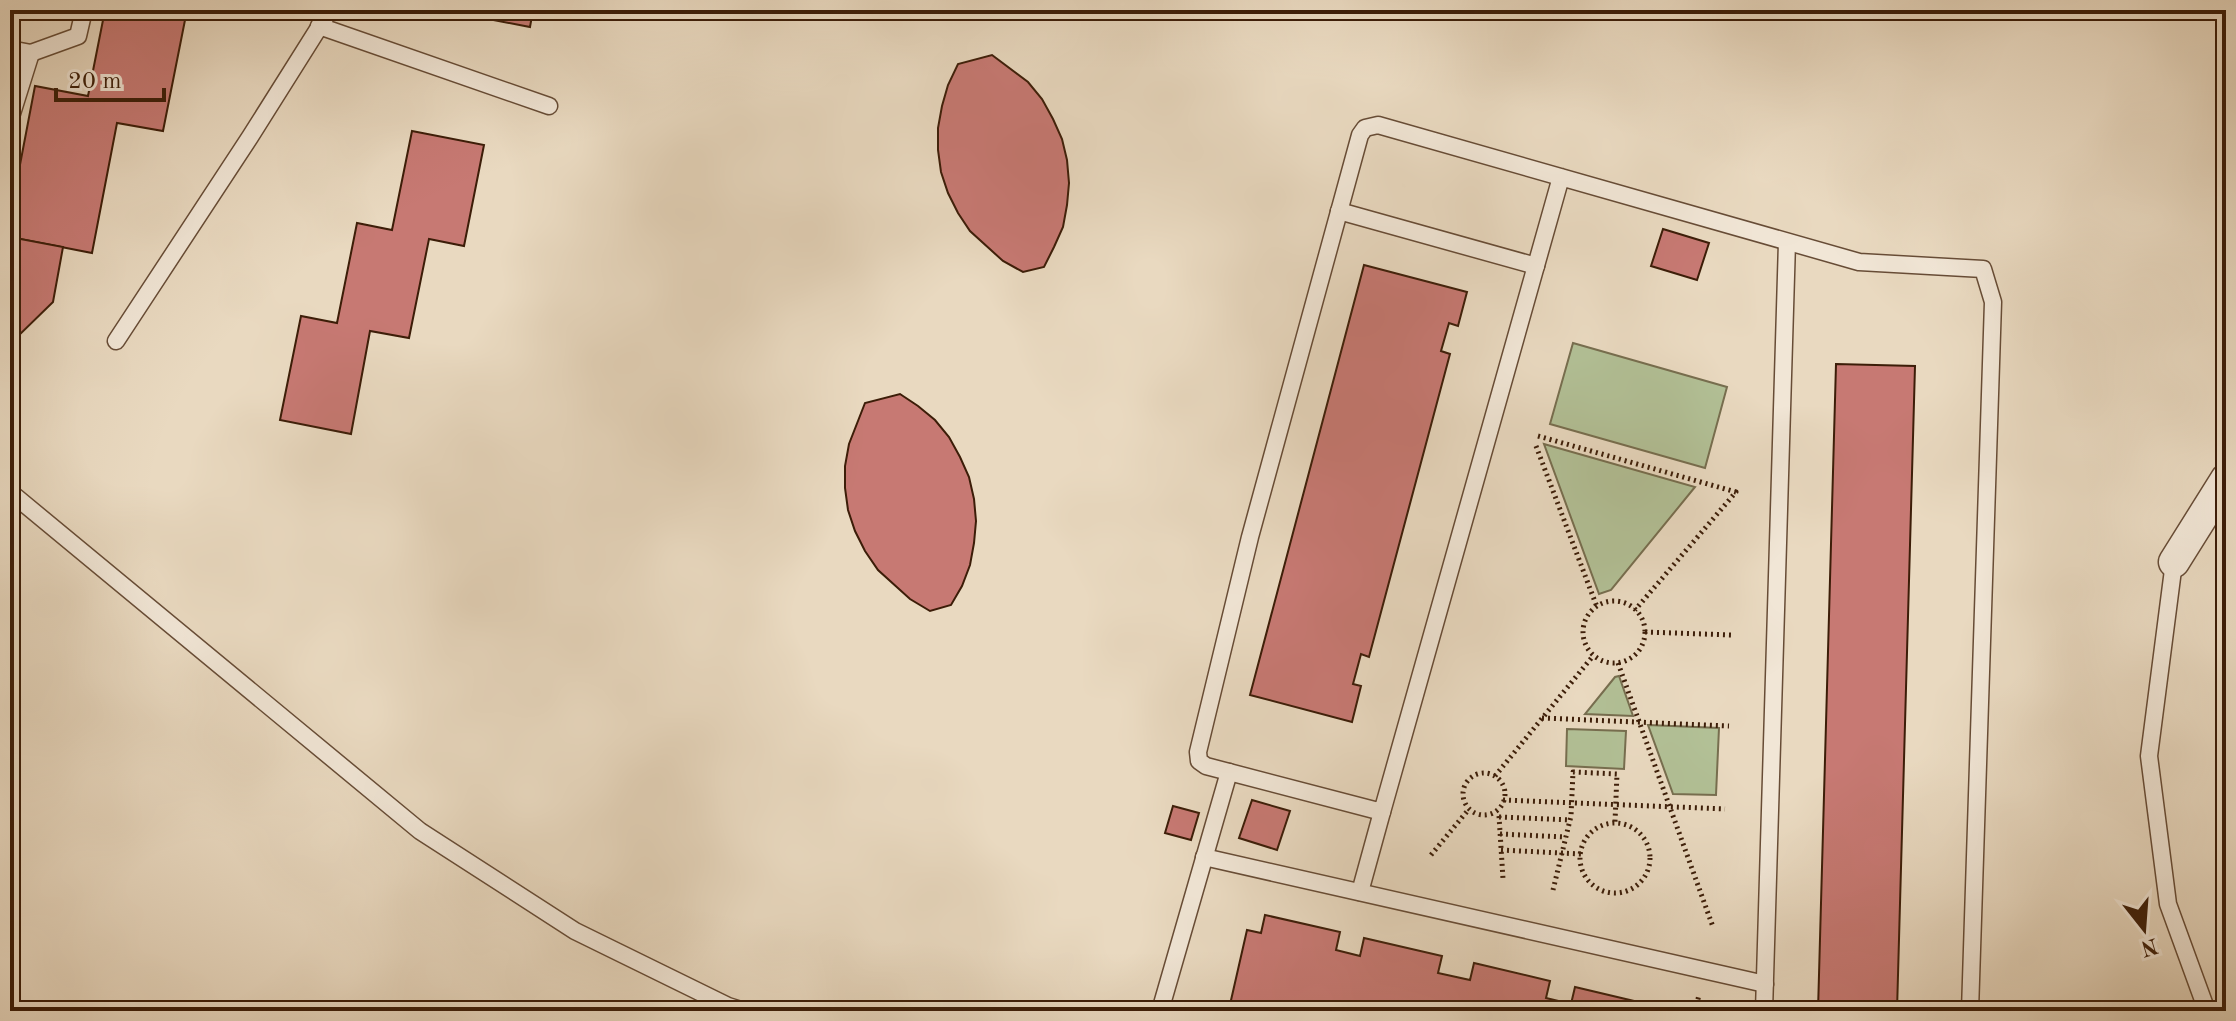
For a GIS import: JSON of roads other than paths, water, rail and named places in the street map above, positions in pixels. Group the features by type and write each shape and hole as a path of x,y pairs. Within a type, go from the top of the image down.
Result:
{"street":[{"path":"2174,562 2226,479"}],"lane":[{"path":"10,49 31,53 78,36 84,10"},
{"path":"116,341 330,10"},
{"path":"319,26 549,106"},
{"path":"10,120 31,53"},
{"path":"1382,812 1206,766 1199,761 1198,752 1250,537 1360,135 1365,128 1378,125 1859,262 1983,269 1993,302 1970,1011"},
{"path":"1360,892 1561,177"},
{"path":"1339,211 1536,266"},
{"path":"1764,1011 1787,242"},
{"path":"10,492 420,831 575,931 744,1011"},
{"path":"2174,562 2149,756 2168,904 2207,1011"},
{"path":"1160,1011 1229,772"},
{"path":"1204,857 1765,984"}]}
